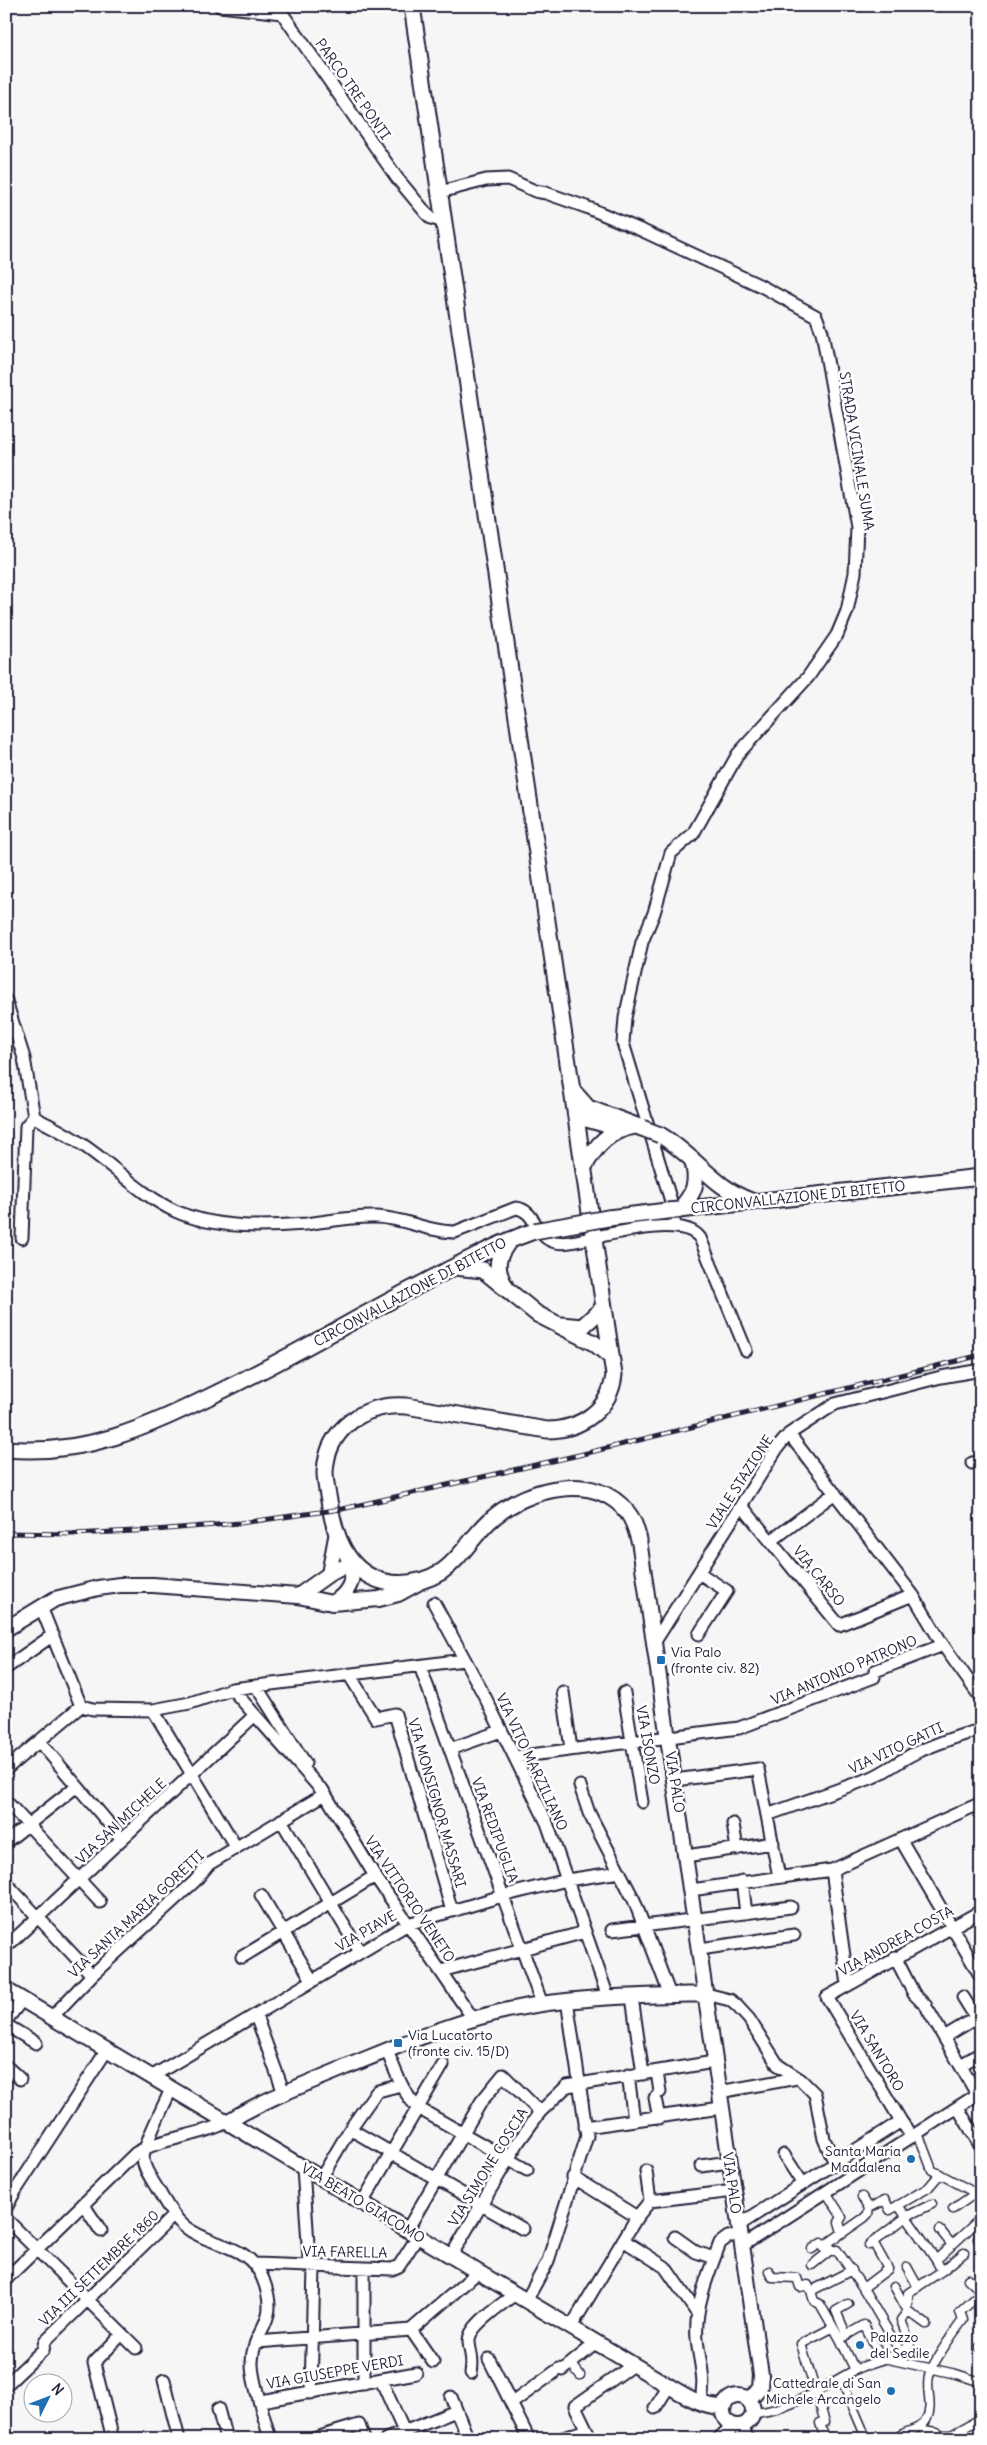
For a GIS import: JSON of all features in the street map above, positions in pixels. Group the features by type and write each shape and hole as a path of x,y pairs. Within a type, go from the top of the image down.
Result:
{"main road":[{"path":"336,1537 326,1485 328,1458 338,1435 356,1417 366,1411 391,1405 547,1430 564,1430 583,1421 607,1398 612,1387 614,1375 584,1167 582,1112 573,1092 412,6"},
{"path":"582,1112 660,1134 683,1150 726,1190 752,1202"},
{"path":"582,1112 620,1129"},
{"path":"584,1167 601,1142 620,1129 639,1127"},
{"path":"674,1211 695,1189 697,1181 692,1159"},
{"name":"CIRCONVALLAZIONE DI BITETTO","path":"6,1449 30,1451 66,1449 100,1442 141,1428 285,1359 453,1267 510,1239 534,1231 608,1218 981,1176"},
{"path":"506,1287 497,1268 500,1251 510,1239"},
{"path":"453,1267 483,1270 537,1314 553,1324 594,1343 611,1357"},
{"path":"582,1326 604,1307"},
{"path":"553,1324 582,1326 608,1336"},
{"path":"594,1343 608,1336"},
{"name":"VIA PALO","path":"336,1537 352,1563 369,1575 387,1583 421,1581 443,1571 492,1518 508,1506 527,1496 550,1490 586,1488 610,1497 628,1513 639,1540"}],"street":[{"name":"PARCO TRE PONTI","path":"220,6 286,10 402,185 431,218 444,222"},
{"name":"STRADA VICINALE SUMA","path":"440,192 486,180 508,178 535,191 586,207 761,286 816,316 822,332 856,527 855,574 847,611 837,635 808,677 738,754 693,834 671,853 654,912 642,942 625,1018 623,1043 670,1198 676,1226"},
{"path":"6,1001 24,1058 34,1117"},
{"path":"34,1117 82,1144 128,1178 140,1190 175,1210 206,1222 262,1225 375,1217 391,1218 445,1232 455,1232 516,1208 522,1209 529,1214 544,1238 554,1243 569,1243 594,1237 676,1226 689,1228 695,1231 700,1238 746,1350"},
{"path":"22,1238 26,1126 34,1117"},
{"name":"VIALE STAZIONE","path":"654,1643 741,1504 778,1447 789,1434 835,1404 941,1377 981,1370"},
{"path":"789,1434 913,1595 943,1645 981,1698"},
{"path":"771,1542 835,1493"},
{"name":"VIA CARSO","path":"741,1504 839,1626 913,1595"},
{"path":"329,1574 336,1537"},
{"name":"VIA PALO","path":"639,1540 692,1890 714,2062 761,2375 760,2387 751,2406"},
{"path":"298,1596 329,1574 352,1563 354,1578 348,1590 332,1603"},
{"path":"699,1573 727,1591 699,1634"},
{"path":"6,1629 41,1607 67,1595 120,1585 153,1585 298,1596 332,1603 379,1599 398,1594 421,1581"},
{"name":"VIA VITO MARZILIANO","path":"434,1603 515,1757 547,1823 608,1997"},
{"path":"41,1607 81,1706"},
{"path":"6,1668 52,1635"},
{"name":"VIA ANTONIO PATRONO","path":"515,1757 739,1728 874,1677 875,1671 943,1645"},
{"path":"81,1706 94,1709 153,1710 190,1703 232,1689 350,1676 464,1660"},
{"name":"VIA REDIPUGLIA","path":"420,1666 542,2004"},
{"name":"VIA MONSIGNOR MASSARI","path":"350,1676 376,1718 395,1714 452,1911"},
{"name":"VIA VITTORIO VENETO","path":"256,1686 375,1876 474,2020"},
{"name":"VIA VITTORIO VENETO","path":"232,1689 325,1794"},
{"path":"563,1692 571,1749"},
{"name":"VIA ISONZO","path":"624,1693 642,1802"},
{"path":"6,1769 81,1706"},
{"path":"153,1710 236,1847"},
{"name":"VIA SAN MICHELE","path":"6,1947 255,1715"},
{"name":"VIA VITO GATTI","path":"767,1815 871,1778 888,1771 913,1754 956,1736 981,1730"},
{"path":"450,1749 501,1731"},
{"path":"39,1741 122,1839"},
{"path":"675,1780 758,1769 779,1877"},
{"path":"6,1842 77,1786"},
{"path":"580,1786 589,1813 620,1872 644,1926 670,1995"},
{"name":"VIA SANTA MARIA GORETTI","path":"52,2017 92,1975 195,1881 209,1864 325,1794"},
{"path":"6,1801 100,1902"},
{"path":"692,1890 832,1870 981,1803"},
{"path":"281,1820 360,1952"},
{"path":"733,1824 737,1848"},
{"path":"901,1840 950,1928 981,1977"},
{"path":"686,1856 773,1843"},
{"path":"832,1870 848,1985"},
{"name":"VIA PIAVE","path":"151,2077 408,1924 502,1896 567,1880 620,1872"},
{"path":"242,1956 375,1876"},
{"path":"742,1882 746,1913"},
{"path":"6,1884 92,1975"},
{"path":"261,1895 312,1980"},
{"path":"612,1930 791,1907"},
{"name":"VIA ANDREA COSTA","path":"827,1997 981,1911"},
{"path":"441,1971 585,1932"},
{"path":"700,1949 794,1935"},
{"path":"700,2403 704,2378 697,2338 697,2313 720,2243 728,2237 740,2235 826,2192 979,2093 927,2008 914,1994 895,1958"},
{"name":"VIA BEATO GIACOMO","path":"6,1990 668,2386 700,2403 712,2407 723,2407"},
{"path":"6,2279 136,2153 146,2147 208,2132 254,2106 284,2093 387,2051 474,2020 512,2009 567,2000 706,1994 730,2000 749,2019 778,2065 815,2094 824,2138 835,2163"},
{"path":"632,1997 643,2074"},
{"name":"VIA SANTORO","path":"827,1997 902,2121 915,2135"},
{"path":"944,2037 979,2020 963,1997"},
{"path":"22,2000 6,2023 36,2043"},
{"path":"471,2372 474,2358 468,2340 474,2328 520,2298 548,2261 587,2136 567,2000"},
{"path":"256,2016 284,2093"},
{"path":"7,2204 107,2050"},
{"path":"387,2051 407,2097 418,2108 464,2132 528,2170"},
{"path":"961,2065 981,2053"},
{"path":"579,2082 657,2072 714,2062"},
{"path":"6,2066 20,2080"},
{"path":"362,2203 444,2066"},
{"path":"657,2072 659,2118"},
{"path":"413,2233 437,2179 480,2102 503,2075 540,2112"},
{"path":"628,2075 634,2120"},
{"path":"719,2092 797,2078"},
{"name":"VIA SIMONE COSCIA","path":"450,2256 508,2159 540,2112 561,2090 579,2082"},
{"path":"321,2178 350,2129 378,2091 401,2085"},
{"path":"171,2089 146,2147 143,2159 148,2172 173,2216 186,2228 247,2256 255,2264 263,2280 270,2308 269,2318 253,2351 252,2372 269,2437 257,2439"},
{"path":"585,2127 721,2108"},
{"path":"958,2108 981,2147"},
{"path":"740,2235 803,2184 902,2121"},
{"path":"350,2129 523,2230"},
{"path":"915,2135 932,2170 979,2195"},
{"path":"784,2155 803,2184"},
{"path":"701,2166 729,2162"},
{"path":"303,2168 309,2259 314,2267 311,2393"},
{"path":"646,2171 650,2201"},
{"path":"868,2208 885,2200 890,2210 928,2188 940,2174"},
{"path":"573,2177 637,2217"},
{"path":"571,2327 637,2217 650,2201 734,2192"},
{"path":"826,2192 842,2217 840,2222 842,2232"},
{"path":"953,2209 979,2195"},
{"path":"825,2245 868,2214 868,2208 862,2197"},
{"path":"83,2204 101,2231"},
{"path":"864,2288 888,2269 871,2244 906,2217 932,2204"},
{"path":"898,2205 942,2271"},
{"name":"VIA III SETTEMBRE 1860","path":"6,2386 43,2350 45,2341 173,2216"},
{"path":"936,2260 981,2218"},
{"path":"6,2219 136,2348"},
{"path":"940,2230 952,2245"},
{"name":"VIA FARELLA","path":"255,2264 392,2269 399,2266 413,2233"},
{"path":"675,2237 696,2252 714,2258"},
{"path":"623,2240 665,2267 697,2313"},
{"path":"812,2250 820,2242 832,2250 837,2250 864,2288 900,2353"},
{"path":"812,2266 827,2253 825,2245"},
{"path":"751,2406 780,2408 816,2393 855,2370 900,2353 910,2344 902,2320 907,2305 908,2293 942,2271 964,2253"},
{"path":"906,2267 918,2287"},
{"path":"364,2268 364,2383"},
{"path":"783,2278 786,2270"},
{"path":"811,2291 852,2270"},
{"path":"769,2271 772,2277 797,2278 800,2288 808,2285 814,2301 824,2302 832,2328 844,2337"},
{"path":"257,2342 411,2330 478,2272"},
{"path":"960,2312 981,2292 968,2279"},
{"path":"894,2286 907,2305 926,2324"},
{"path":"848,2304 836,2311 855,2370"},
{"path":"896,2439 902,2433 921,2426 925,2421 931,2407 929,2374 947,2342 963,2320 954,2304"},
{"path":"844,2337 864,2326 885,2359 980,2380"},
{"path":"825,2439 820,2424 826,2422 802,2344 832,2328"},
{"path":"411,2330 433,2362"},
{"path":"113,2439 94,2362 122,2334"},
{"path":"817,2335 820,2343"},
{"path":"512,2404 559,2369 563,2370 596,2343"},
{"path":"490,2358 529,2439"},
{"path":"572,2363 580,2375"},
{"path":"560,2439 589,2434 575,2406 633,2365"},
{"name":"VIA GIUSEPPE VERDI","path":"260,2401 416,2373"},
{"path":"841,2379 865,2435"},
{"path":"164,2380 179,2439"},
{"path":"381,2380 406,2435"},
{"path":"655,2408 668,2386"},
{"path":"720,2439 728,2432 740,2430 751,2419 751,2406 742,2395 733,2396 726,2401 723,2407 725,2418 740,2430"},
{"path":"451,2397 468,2439"},
{"path":"218,2409 226,2439"},
{"path":"386,2439 406,2435 456,2411"},
{"path":"946,2435 951,2435 980,2418"},
{"path":"313,2439 360,2425 364,2439"},
{"path":"921,2426 924,2430 937,2432"}],"railway":[{"path":"6,1533 73,1534 155,1530 240,1523 342,1509 579,1455 981,1355"}],"place":[{"name":"Via Palo (fronte civ. 82)","path":"661,1660"},
{"name":"Via Lucatorto (fronte civ. 15/D)","path":"398,2043"},
{"name":"Santa Maria Maddalena","path":"911,2159"},
{"name":"Palazzo del Sedile","path":"860,2345"},
{"name":"Cattedrale di San Michele Arcangelo","path":"891,2391"}]}
